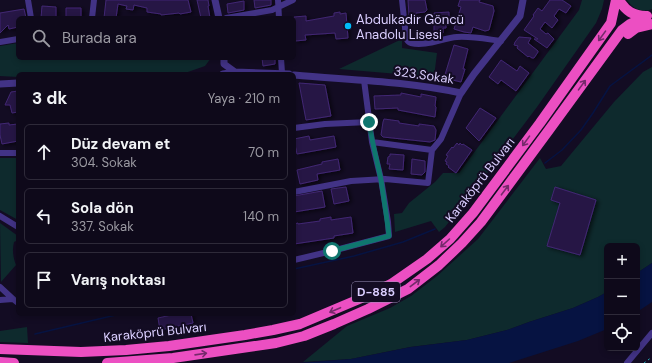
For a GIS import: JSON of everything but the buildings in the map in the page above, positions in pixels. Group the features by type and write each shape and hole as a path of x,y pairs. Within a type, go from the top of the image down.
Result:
{"highway":[{"name":"Karaköprü Bulvarı","path":"0,349 81,352 126,350 176,345 245,335 300,324 344,306 391,284 427,259 450,239 473,213 611,23 616,0"},
{"path":"619,0 630,13 650,18"},
{"name":"Karaköprü Bulvarı","path":"107,363 172,358 276,343 304,336 334,324 368,310 408,289 439,265 481,222 622,30 630,24 650,18"},
{"path":"0,362 14,363"}],"street":[{"path":"28,0 31,16"},
{"path":"92,16 94,0"},
{"path":"215,0 219,16"},
{"path":"238,16 272,10 278,3 293,0"},
{"path":"402,0 406,37 407,42 409,43 426,43 457,37 501,41"},
{"name":"323.Sokak","path":"296,74 440,88 461,93 474,74 520,16 523,0"},
{"path":"278,3 279,16"},
{"path":"0,42 16,39"},
{"path":"224,60 224,64 235,72"},
{"path":"282,60 285,72"},
{"path":"296,260 389,236 381,180 372,142 364,80"},
{"path":"0,84 16,83"},
{"path":"296,192 351,181 394,180 428,183 432,150 441,139 461,93"},
{"path":"296,128 325,124 369,122"},
{"path":"372,142 432,150"},
{"path":"0,153 16,153"},
{"path":"0,216 16,226"},
{"path":"0,287 15,301"},
{"path":"0,300 15,301"},
{"path":"627,363 652,333"}],"path":[{"path":"644,363 652,357"}],"green space":[{"path":"582,0 604,0 596,23 537,107 445,227 439,232 431,221 395,232 394,214 402,213 409,203 435,182 443,173 459,173 579,10"},
{"path":"627,0 652,0 652,9 645,11 635,8"},
{"path":"402,39 402,48 437,53 434,77 339,69"},
{"path":"16,43 16,60 210,60 205,66 188,72 16,72 16,77 0,76 0,46"},
{"path":"652,67 652,263 640,271 640,243 604,243 604,294 573,308 507,330 467,340 410,347 351,359 303,362 347,326 390,308 411,296 437,276 478,239 540,158 546,169 561,166 614,102 643,72"},
{"path":"0,158 16,158 16,219 0,210"},
{"path":"0,223 16,235 16,241 14,242 13,248 16,265 1,282"},
{"path":"27,327 28,343 0,342 0,331"}],"shaded area":[{"path":"652,263 652,302 640,310 640,279 640,271"},
{"path":"604,294 604,330 578,341 509,363 299,363 351,359 411,347 467,340 507,330 573,308"}],"waterway":[{"path":"545,163 562,150 581,130 610,86 652,55"},
{"path":"296,269 354,256 403,242 435,229"},
{"path":"35,334 112,316"}],"place":[{"name":"Abdulkadir Göncü Anadolu Lisesi","path":"348,26"}],"route":[{"path":"332,251 389,236 381,180 369,122"}]}
